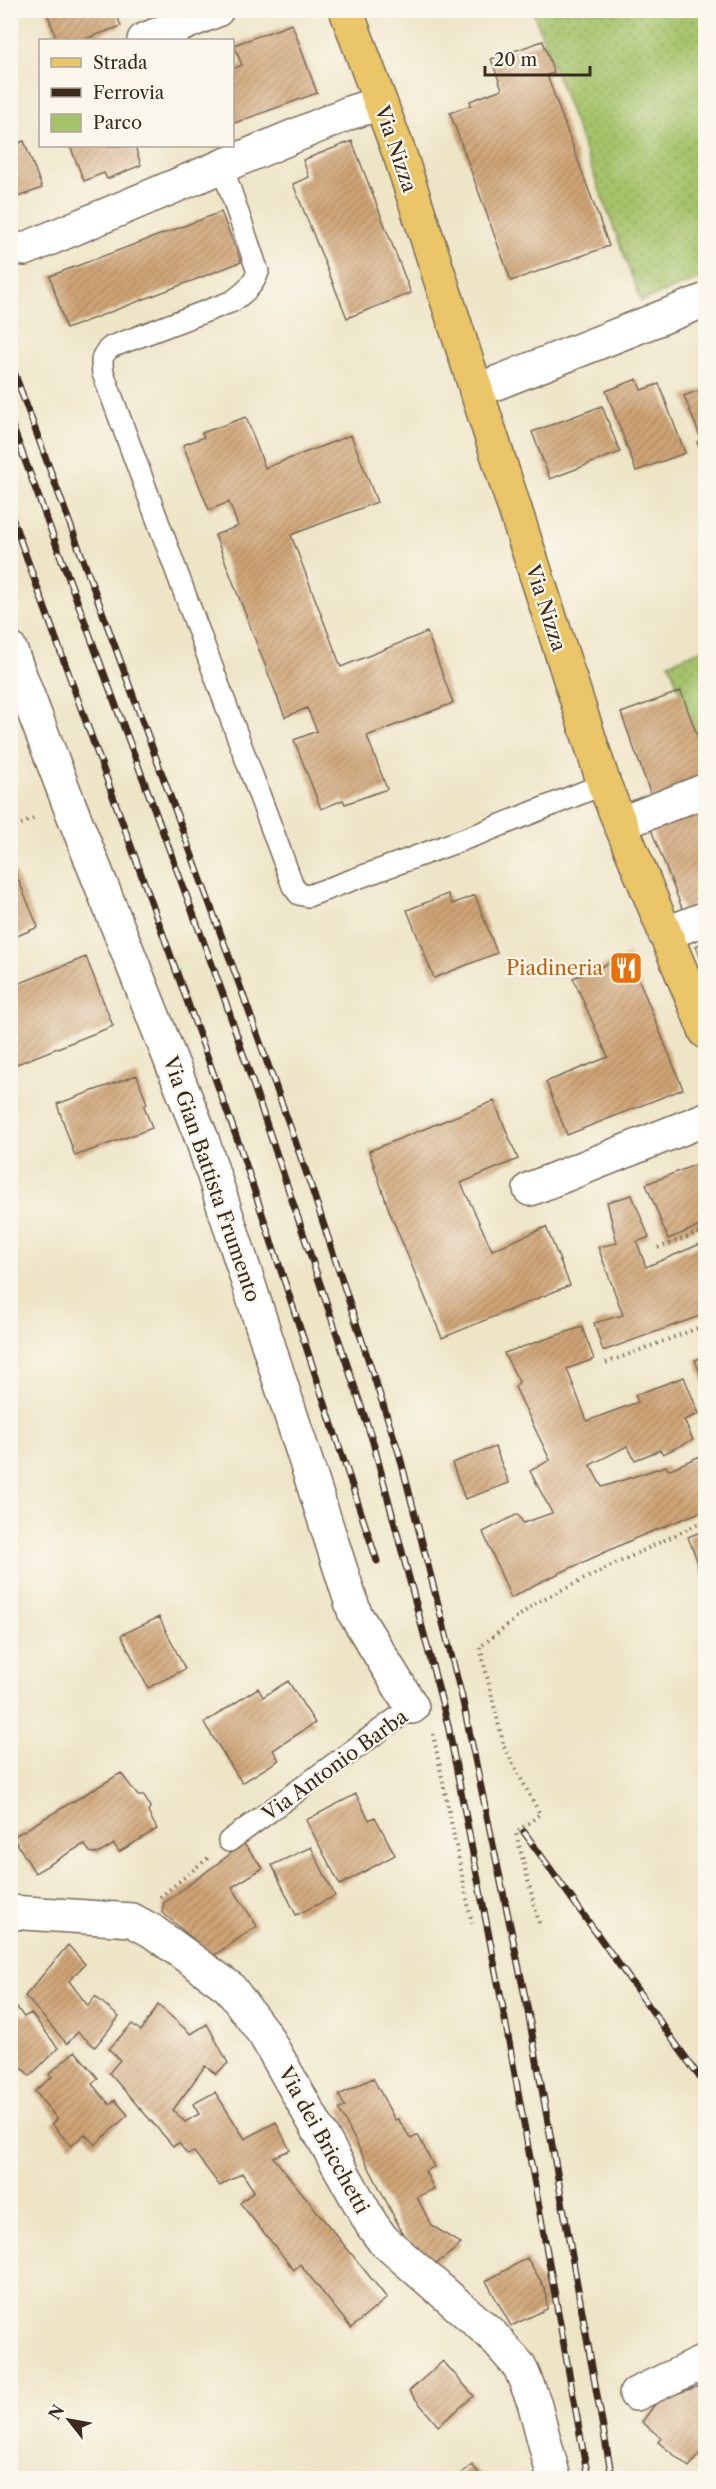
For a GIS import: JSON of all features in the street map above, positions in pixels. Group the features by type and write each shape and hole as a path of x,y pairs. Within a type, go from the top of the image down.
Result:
{"main road":[{"name":"Via Nizza","path":"346,10 400,158 604,784 705,1032"}],"street":[{"path":"146,39 218,10"},
{"path":"25,249 349,113 380,103"},
{"path":"476,391 705,300"},
{"name":"Via Gian Battista Frumento","path":"10,650 202,1138 356,1614 412,1707"},
{"path":"620,824 705,790"},
{"path":"665,934 705,918"},
{"path":"530,1189 705,1119"},
{"name":"Via dei Bricchetti","path":"10,1912 132,1920 152,1931 229,1987 265,2035 372,2225 383,2240 491,2334 520,2367 534,2402 554,2478"},
{"path":"636,2394 705,2361"}],"lane":[{"path":"222,166 258,272 255,280 248,290 233,300 111,347 104,353 101,361 107,384 293,886 299,894 308,896 481,833 604,784"},
{"name":"Via Antonio Barba","path":"229,1841 412,1707"}],"path":[{"path":"658,1248 705,1230"},
{"path":"606,1363 705,1325"},
{"path":"539,1923 516,1833 540,1814 504,1747 480,1647 537,1602 705,1520"},
{"name":"Via Antonio Barba","path":"412,1707 434,1735 473,1928"},
{"path":"132,1920 229,1841"}],"green space":[{"path":"533,11 705,11 705,277 641,301"},
{"path":"705,648 705,757 669,663"}],"building":[{"path":"46,10 115,10 121,26 85,39 57,39"},
{"path":"292,24 317,93 234,123 234,68 242,65 234,45"},
{"path":"543,41 554,73 547,75 609,246 511,281 450,113 471,105 470,101 502,89 491,59"},
{"path":"24,141 42,188 10,200 10,146"},
{"path":"352,141 411,293 347,318 293,184 309,177 303,160"},
{"path":"70,147 135,147 141,165 107,179 104,173 84,181"},
{"path":"221,212 241,262 66,329 50,276"},
{"path":"637,379 641,390 659,384 685,453 636,471 606,391"},
{"path":"705,388 705,463 697,442 702,441 684,396"},
{"path":"602,406 620,452 550,479 532,432"},
{"path":"246,417 265,468 351,435 377,502 291,535 341,667 427,632 453,703 367,736 387,789 345,804 343,800 321,809 294,740 317,731 307,708 285,717 215,535 238,526 229,502 209,510 183,445 204,437 202,433"},
{"path":"681,691 705,757 705,781 653,800 621,713"},
{"path":"705,802 705,908 685,916 649,824"},
{"path":"10,860 38,927 10,939"},
{"path":"448,894 452,904 475,895 497,953 434,978 407,910"},
{"path":"705,942 705,969 696,946"},
{"path":"629,955 683,1089 567,1135 546,1082 608,1057 573,978"},
{"path":"86,957 113,1026 17,1064 10,1048 10,987"},
{"path":"137,1075 152,1128 75,1156 57,1104"},
{"path":"494,1101 518,1159 461,1183 492,1250 546,1227 570,1285 442,1338 390,1213 369,1151"},
{"path":"705,1161 705,1224 668,1239 646,1184"},
{"path":"632,1195 649,1237 637,1242 646,1267 705,1242 705,1314 603,1351 594,1323 623,1315 598,1247 617,1243 607,1202"},
{"path":"582,1327 594,1359 567,1369 587,1421 638,1402 635,1395 684,1377 699,1414 684,1420 693,1440 663,1454 660,1450 635,1460 627,1446 590,1465 602,1487 666,1466 668,1470 705,1454 705,1510 636,1538 538,1583 511,1598 483,1532 518,1514 523,1523 552,1513 530,1471 550,1460 515,1387 519,1382 504,1353"},
{"path":"705,1356 705,1386 695,1360"},
{"path":"495,1447 509,1483 465,1499 452,1463"},
{"path":"705,1530 705,1581 688,1537"},
{"path":"159,1617 185,1669 148,1688 121,1635"},
{"path":"288,1681 315,1723 273,1750 279,1760 242,1783 204,1723 258,1688 263,1697"},
{"path":"121,1773 138,1796 144,1796 150,1807 148,1812 157,1829 119,1852 114,1844 98,1854 90,1852 84,1844 35,1873 13,1837"},
{"path":"356,1794 369,1820 375,1817 395,1855 340,1885 306,1820"},
{"path":"244,1844 263,1868 232,1887 257,1926 213,1956 162,1912 164,1903"},
{"path":"311,1847 335,1896 296,1915 272,1865"},
{"path":"68,1945 85,1964 69,1981 88,2006 95,1996 119,2017 95,2047 78,2032 67,2044 25,1996"},
{"path":"14,2004 24,2017 31,2013 58,2048 30,2076 21,2067 10,2076 10,2006"},
{"path":"158,2005 191,2034 207,2024 228,2063 216,2074 205,2066 173,2110 185,2122 199,2114 193,2104 215,2092 245,2139 276,2122 290,2150 273,2157 387,2298 351,2328 300,2264 294,2270 240,2203 254,2191 242,2173 220,2186 194,2152 187,2154 179,2143 173,2146 109,2073 120,2060 109,2049 132,2024 141,2031"},
{"path":"75,2051 98,2078 92,2084 110,2105 115,2100 128,2115 95,2145 85,2134 71,2146 52,2124 57,2119 35,2091 52,2077 49,2074"},
{"path":"373,2078 395,2120 398,2119 411,2139 418,2135 434,2167 425,2171 434,2189 417,2197 431,2225 461,2244 434,2266 405,2238 339,2109 345,2107 339,2095"},
{"path":"527,2258 545,2288 547,2309 511,2326 486,2281"},
{"path":"443,2361 474,2396 438,2426 409,2391"},
{"path":"705,2384 705,2447 689,2467 658,2442 661,2438 642,2422 658,2400"},
{"path":"472,2465 483,2478 455,2478"}],"railway":[{"path":"10,361 241,989 309,1180 399,1453 462,1697 527,2006 612,2478"},
{"path":"10,420 224,997 373,1442 448,1725 502,2003 588,2478"},
{"path":"10,512 240,1147 377,1561"},
{"path":"524,1832 706,2086"}],"place":[{"name":"Piadineria","path":"626,968"}]}
